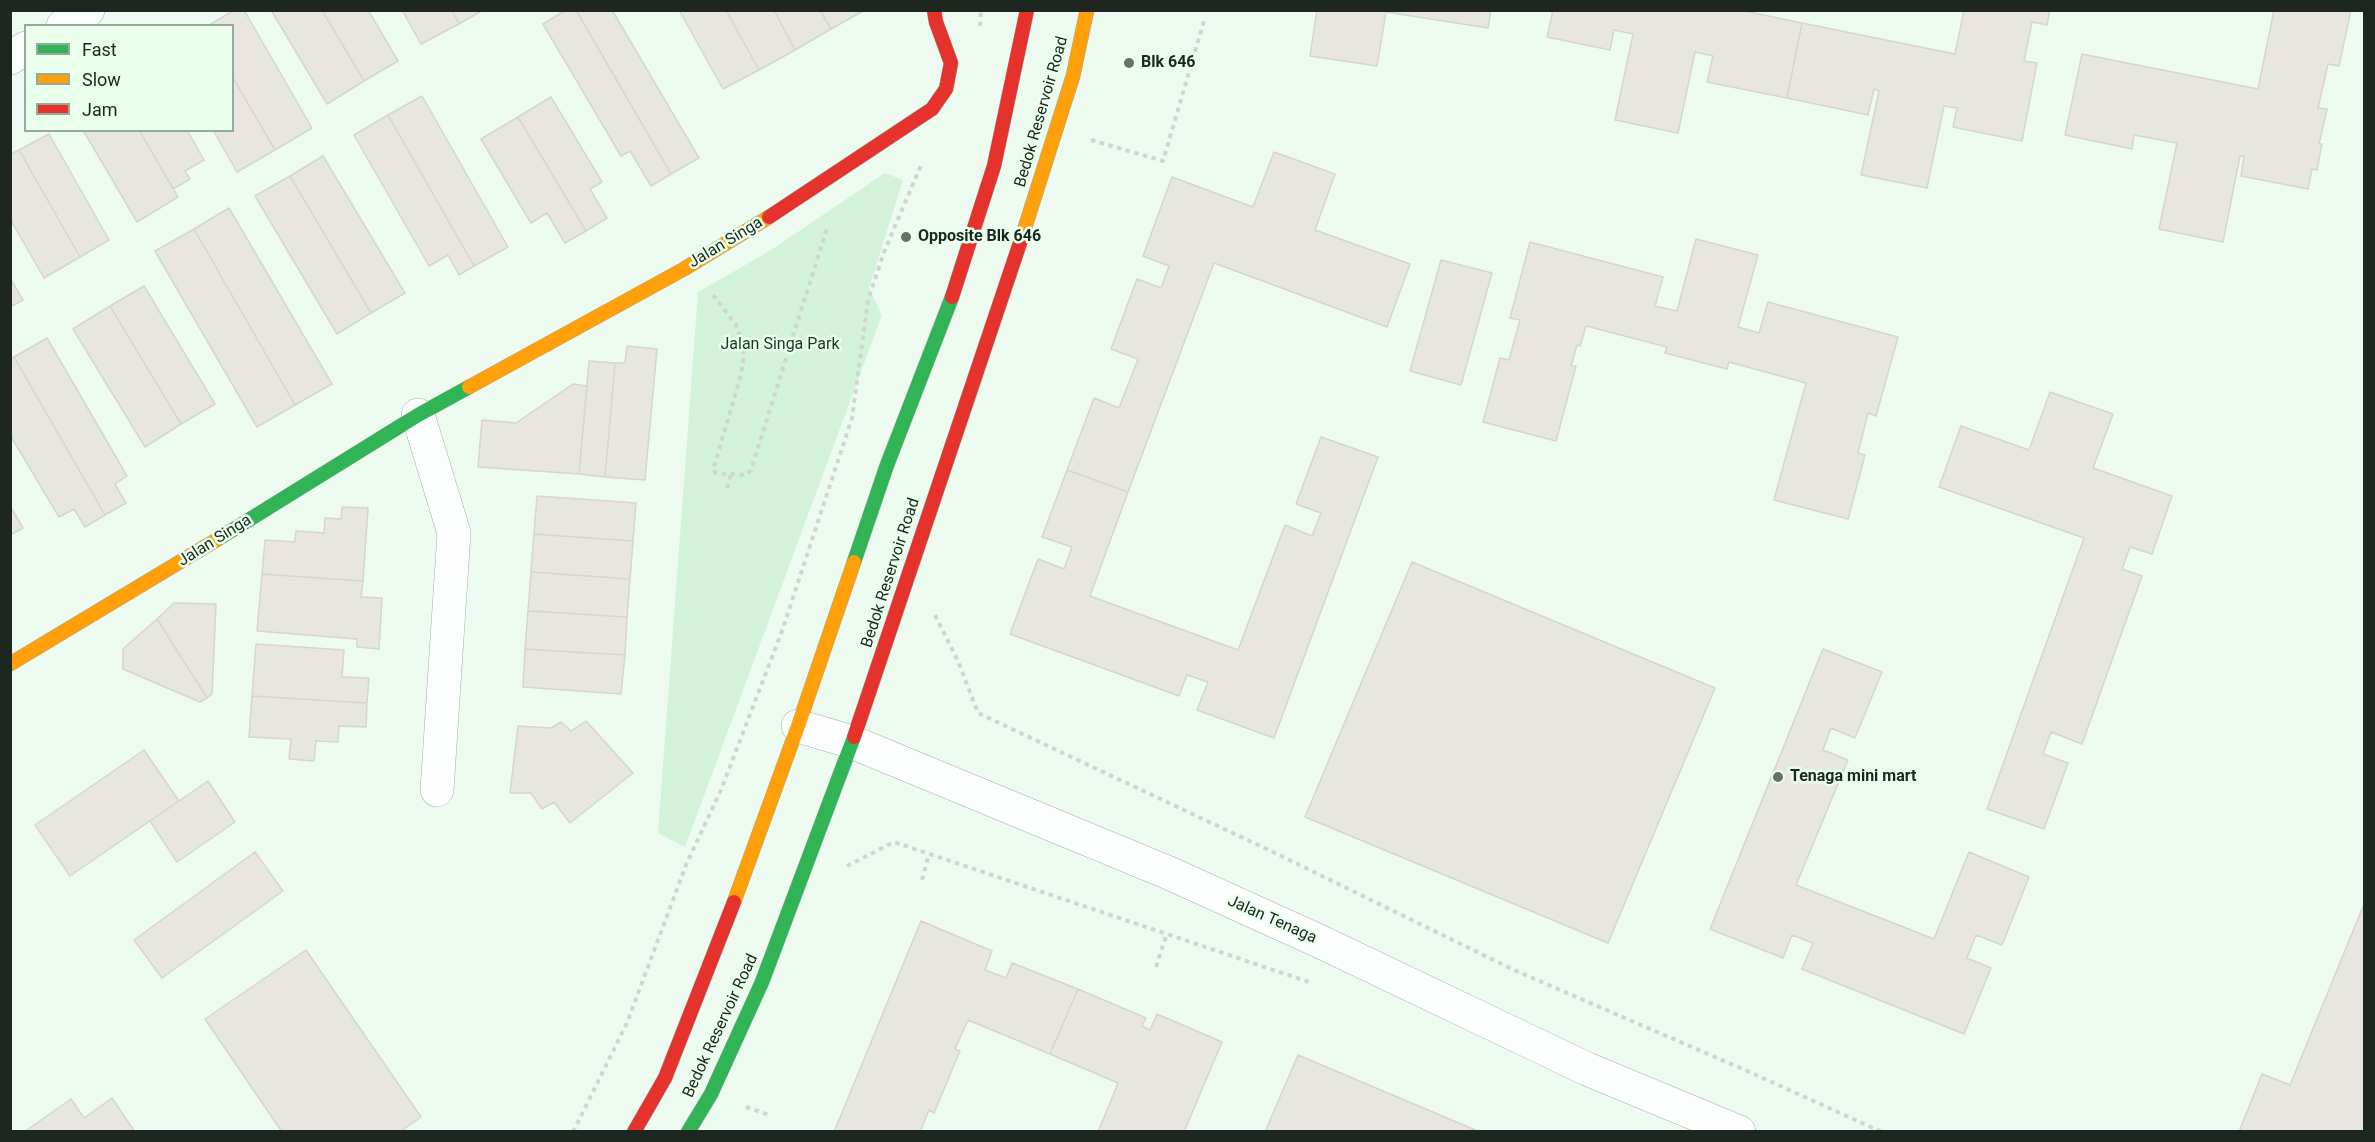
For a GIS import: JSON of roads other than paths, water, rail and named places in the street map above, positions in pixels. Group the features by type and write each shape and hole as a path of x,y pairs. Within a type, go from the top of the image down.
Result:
{"main road":[{"name":"Jalan Singa","path":"10,664 116,602 418,415 684,269 753,228 932,109 946,89 951,63 934,10"},
{"name":"Bedok Reservoir Road","path":"634,1131 665,1078 706,977 798,726 887,465 960,276 994,166 1027,10"},
{"name":"Bedok Reservoir Road","path":"688,1131 711,1094 762,982 852,742 1052,142 1073,76 1087,10"}],"street":[{"path":"66,24 88,10"},
{"path":"10,58 24,49"},
{"path":"418,415 454,533 437,790"},
{"name":"Jalan Tenaga","path":"798,726 852,742 1169,873 1321,942 1587,1069 1739,1131"}],"place":[{"name":"Blk 646","path":"1129,63"},
{"name":"Opposite Blk 646","path":"906,237"},
{"name":"Tenaga mini mart","path":"1778,777"}],"park label":[{"name":"Jalan Singa Park","path":"780,345"}]}
